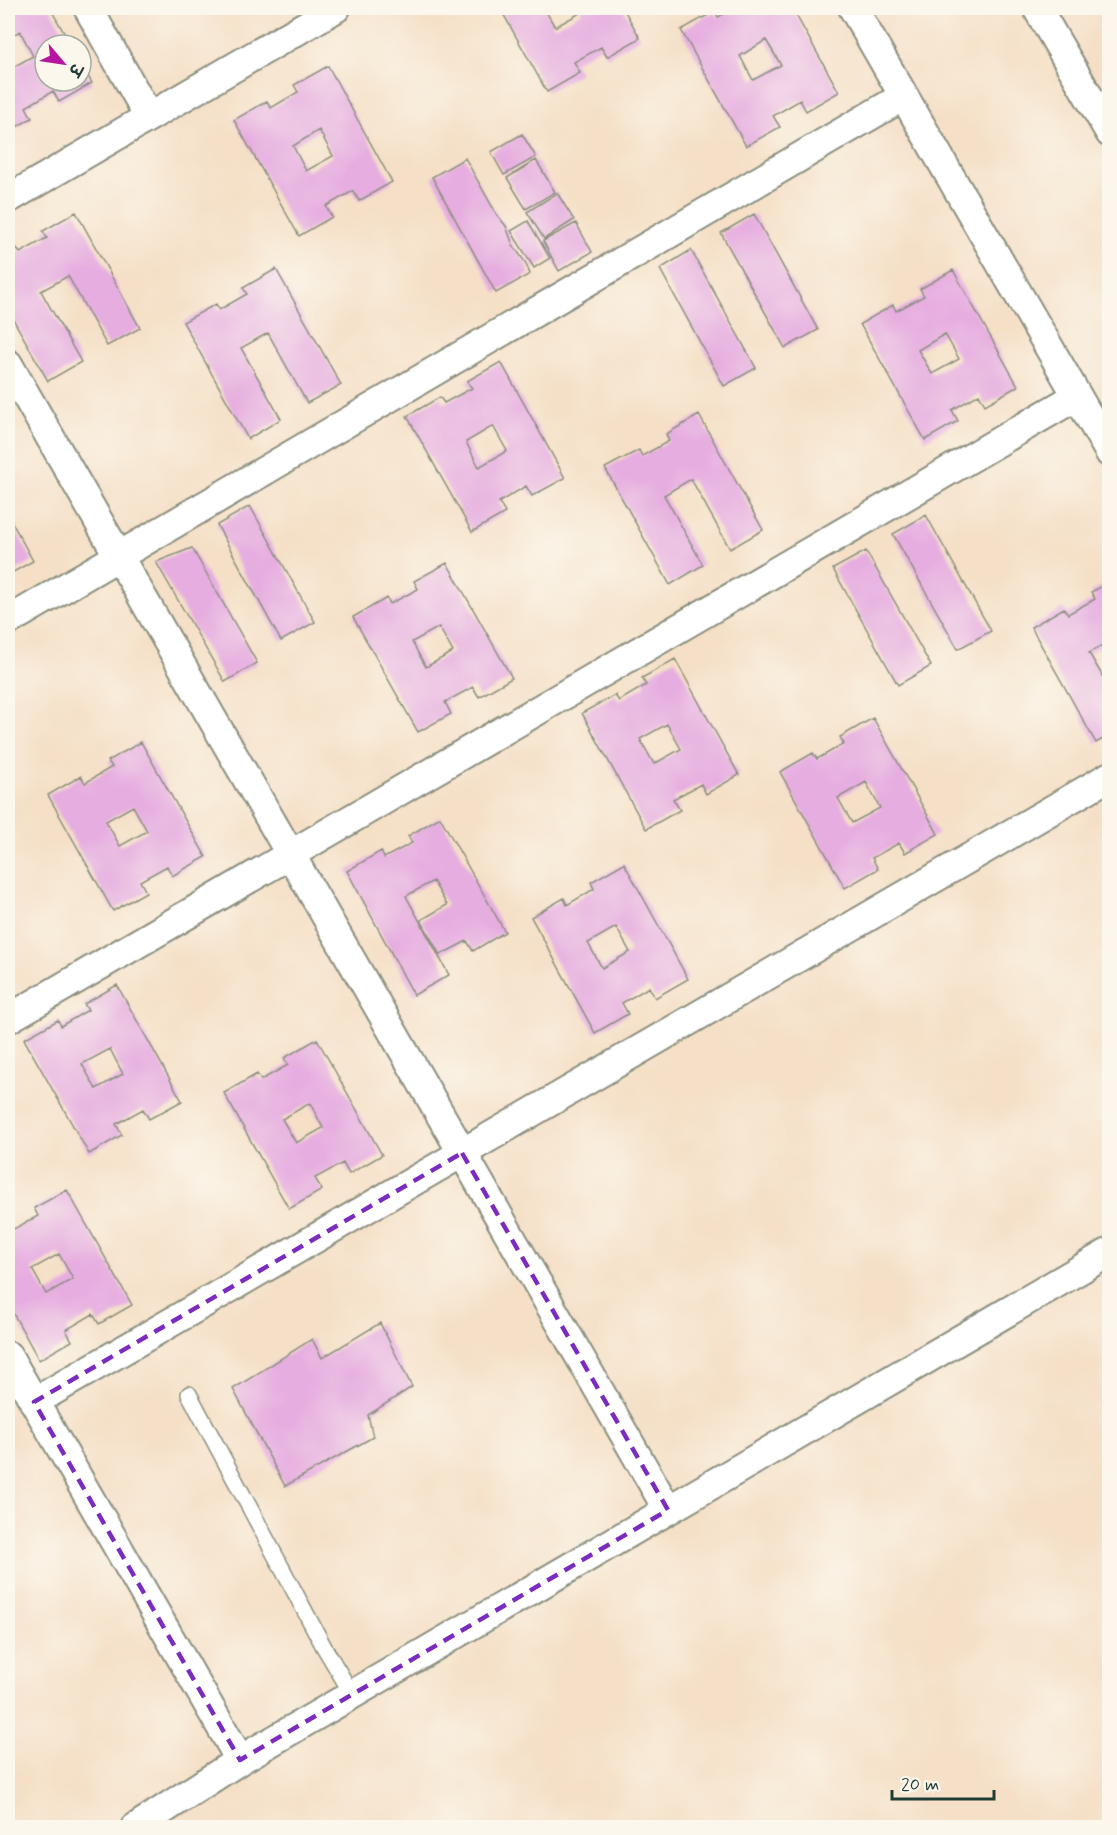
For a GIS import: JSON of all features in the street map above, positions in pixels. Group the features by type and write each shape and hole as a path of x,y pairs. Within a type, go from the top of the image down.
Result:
{"street":[{"path":"88,8 149,117"},
{"path":"8,200 336,8"},
{"path":"852,8 1110,453"},
{"path":"1047,11 1110,133"},
{"path":"8,621 904,96"},
{"path":"8,364 668,1510"},
{"path":"8,1019 1077,396"},
{"path":"34,1402 1110,776"},
{"path":"135,1827 240,1760 1110,1252"},
{"path":"8,1356 240,1760"}],"lane":[{"path":"189,1394 324,1647 352,1694"}],"highlighted area":[{"path":"462,1153 668,1510 240,1760 34,1402"}],"building":[{"path":"8,8 50,8 64,33 33,33 33,56 20,31 8,38"},
{"path":"500,8 544,8 555,27 582,12 579,8 623,8 640,38 607,57 601,47 574,62 580,73 547,92"},
{"path":"736,8 792,8 839,92 806,111 800,100 773,116 780,127 746,146 681,30 715,11 718,17","holes":["766,40 781,65 753,80 740,56"]},
{"path":"33,56 33,93 50,93 26,107 32,118 8,132 8,70"},
{"path":"328,66 392,182 359,201 353,191 326,206 332,217 299,236 234,120 267,101 271,108 298,92 294,85","holes":["319,130 333,156 306,171 293,146"]},
{"path":"54,93 75,93 59,102"},
{"path":"522,134 536,157 504,175 491,152"},
{"path":"465,158 497,215 506,226 513,245 530,274 496,293 432,177"},
{"path":"536,160 555,192 526,209 507,178"},
{"path":"557,193 574,220 544,239 527,212"},
{"path":"76,212 140,328 107,346 68,276 41,291 81,362 48,381 8,310 8,252 16,247 20,253 47,238 43,231"},
{"path":"754,214 818,330 785,348 721,233"},
{"path":"528,221 550,258 534,268 511,231"},
{"path":"576,223 592,252 559,271 543,241"},
{"path":"691,250 756,368 724,386 660,269"},
{"path":"276,269 341,385 307,403 268,333 241,348 281,419 248,439 183,322 216,304 219,310 247,294 243,288"},
{"path":"953,270 1018,386 985,405 979,394 952,410 958,421 925,440 860,324 893,305 896,311 924,296 920,289","holes":["945,334 959,359 932,374 918,350"]},
{"path":"501,362 565,478 532,496 526,486 499,502 505,513 472,532 407,416 440,397 444,403 472,388 467,381","holes":["493,426 507,451 479,467 466,442"]},
{"path":"699,415 763,530 730,549 691,479 664,495 703,565 670,585 605,468 639,450 642,456 669,441 666,434"},
{"path":"250,506 315,622 281,641 217,525"},
{"path":"8,515 33,561 8,575"},
{"path":"926,515 991,631 958,649 893,534"},
{"path":"192,548 257,663 225,682 156,562"},
{"path":"866,551 931,666 898,685 833,569"},
{"path":"447,563 512,678 479,697 473,687 445,702 451,714 418,732 353,617 387,598 390,604 418,589 414,581","holes":["439,627 453,652 426,667 412,642"]},
{"path":"1110,582 1110,641 1089,653 1103,677 1110,674 1110,735 1096,743 1031,627 1064,608 1068,614 1095,599 1091,592"},
{"path":"675,659 739,775 706,794 701,784 673,799 680,810 646,829 582,713 615,695 619,701 646,685 642,678","holes":["667,724 681,749 654,764 640,739"]},
{"path":"873,718 938,834 905,853 899,843 872,858 878,869 845,888 780,772 813,753 817,759 844,744 840,737","holes":["866,782 880,808 852,823 838,798"]},
{"path":"141,742 206,857 172,876 167,866 140,881 146,892 113,911 48,795 81,776 85,783 112,767 108,761","holes":["133,806 147,831 120,846 106,821"]},
{"path":"440,817 505,932 473,951 467,941 440,955 421,920 447,905 433,881 406,896 449,975 414,995 347,871 381,851 384,858 412,843 408,836"},
{"path":"624,863 688,979 655,998 649,987 622,1003 628,1014 595,1033 531,917 564,898 567,905 594,889 591,882","holes":["616,927 630,952 602,968 588,943"]},
{"path":"117,985 182,1101 149,1119 143,1109 116,1124 122,1135 89,1154 24,1039 58,1020 61,1026 88,1010 84,1004","holes":["110,1049 123,1074 96,1089 82,1064"]},
{"path":"317,1039 382,1155 349,1174 343,1163 315,1178 322,1190 289,1209 224,1093 257,1074 261,1080 288,1065 284,1058","holes":["310,1103 323,1128 296,1143 282,1119"]},
{"path":"67,1190 132,1305 99,1324 93,1314 66,1330 72,1341 39,1360 8,1304 8,1226 10,1231 38,1216 34,1208","holes":["59,1254 73,1279 46,1294 32,1269"]},
{"path":"380,1323 412,1387 368,1415 373,1437 285,1486 233,1389 312,1339 322,1358"}]}
